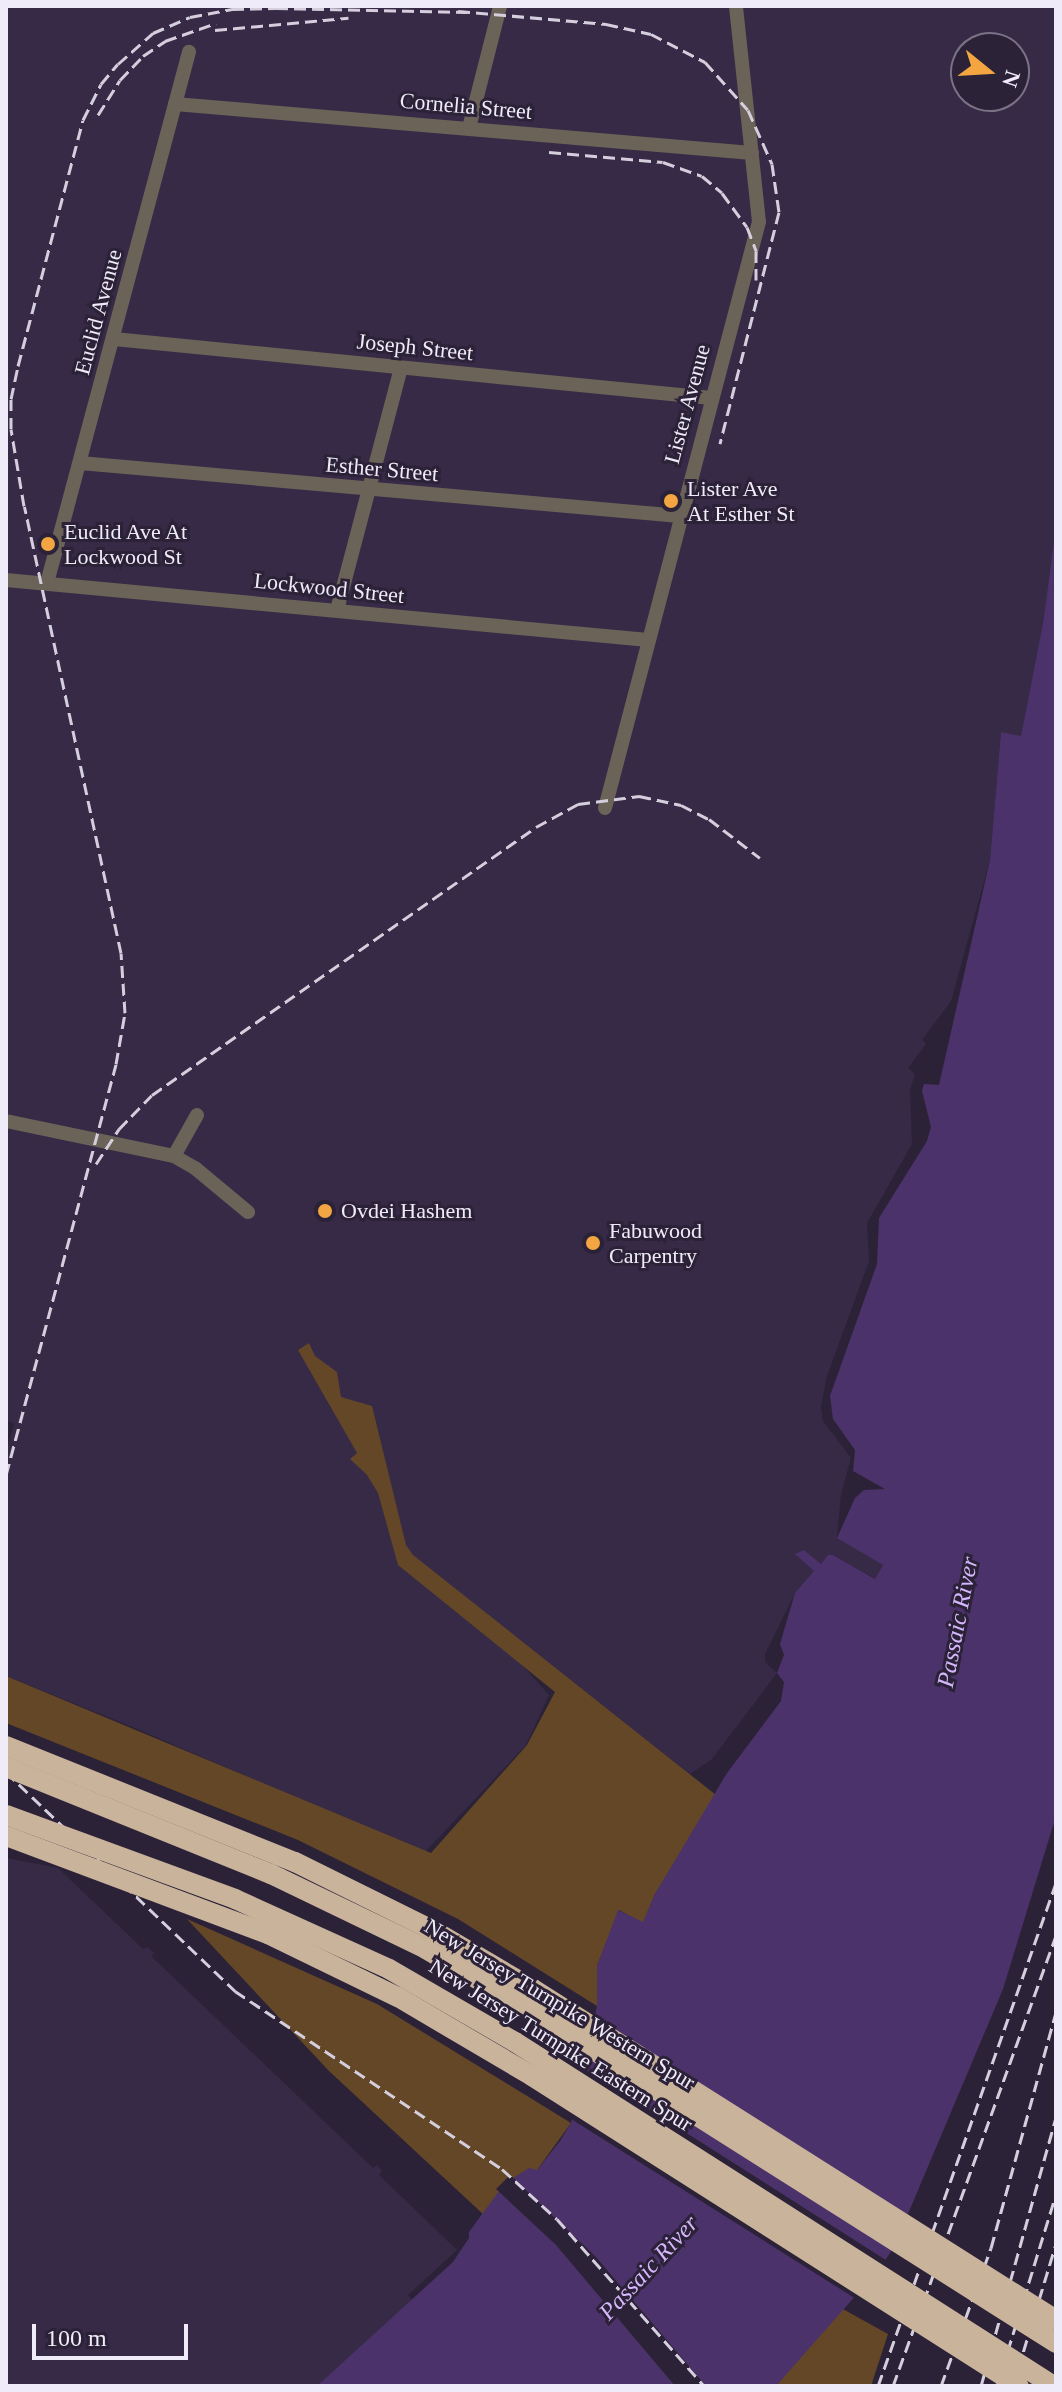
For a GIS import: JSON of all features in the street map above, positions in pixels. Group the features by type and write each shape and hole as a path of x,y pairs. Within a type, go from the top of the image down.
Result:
{"highway":[{"name":"New Jersey Turnpike Western Spur","path":"6,1746 295,1862 436,1932 559,2005 1056,2320"},
{"name":"New Jersey Turnpike Western Spur","path":"6,1767 247,1863 426,1949 527,2008 1056,2343"},
{"name":"New Jersey Turnpike Eastern Spur","path":"6,1815 235,1899 389,1969 515,2042 1054,2386"},
{"name":"New Jersey Turnpike Eastern Spur","path":"6,1836 241,1923 398,1997 532,2076 1019,2386"}],"street":[{"path":"469,128 500,6"},
{"name":"Lister Avenue","path":"605,808 759,222 736,6"},
{"name":"Euclid Avenue","path":"47,583 189,52"},
{"name":"Cornelia Street","path":"175,104 752,153"},
{"name":"Joseph Street","path":"114,339 711,398"},
{"path":"337,610 371,491 401,368"},
{"name":"Esther Street","path":"80,463 680,516"},
{"name":"Lockwood Street","path":"6,580 648,640"},
{"path":"174,1156 197,1115"},
{"path":"6,1121 174,1156 195,1168 248,1212"}],"shaded area":[{"path":"6,6 1056,6 1056,526 1043,623 1021,737 1001,733 990,860 951,1001 922,1040 926,1044 908,1068 915,1074 910,1090 912,1144 867,1223 869,1261 827,1376 821,1407 823,1421 851,1458 841,1494 837,1537 883,1565 876,1579 833,1555 821,1564 804,1550 815,1571 795,1593 765,1654 765,1662 777,1673 712,1759 690,1774 521,1641 522,1665 549,1695 526,1745 424,1853 135,1728 6,1676 6,1453 14,1424 6,1420"},
{"path":"309,1343 315,1356 337,1372 341,1397 372,1406 406,1545 413,1555 716,1795 655,1894 643,1923 619,1910 597,1966 597,2006 458,1919 298,1840 6,1723 6,1676 431,1853 527,1745 555,1692 398,1565 378,1493 367,1475 350,1459 357,1453 298,1350"},
{"path":"6,1858 58,1868 143,1949 147,1947 154,1953 151,1956 373,2168 377,2165 382,2171 379,2175 457,2250 408,2295 413,2301 317,2386 6,2386"},
{"path":"187,1919 377,2004 571,2123 537,2170 505,2183 484,2215 329,2071"},
{"path":"841,2308 888,2334 871,2386 776,2386"}],"water":[{"name":"Passaic River","path":"1056,526 1056,1816 1003,1989 894,2247 880,2268 776,2386 317,2386 453,2262 469,2238 469,2232 505,2183 529,2168 537,2170 571,2123 597,2006 597,1966 618,1910 643,1922 655,1894 727,1773 781,1701 784,1682 777,1673 784,1655 780,1644 795,1593 814,1571 795,1554 804,1550 821,1564 828,1555 833,1555 875,1579 883,1565 837,1538 855,1498 864,1490 885,1489 853,1471 855,1450 833,1419 830,1396 877,1264 879,1218 927,1141 931,1127 922,1091 924,1084 939,1085 990,860 1001,732 1021,736 1043,623"}],"pier":[{"path":"579,2066 889,2262 856,2299 568,2117"},
{"path":"510,2175 595,2256 706,2386 675,2386 556,2245 496,2189"}],"railway":[{"path":"6,1475 116,1064 125,1013 121,953 24,506 11,429 11,399 18,366 83,120 101,84 118,64 153,33 190,17 232,9 276,8 467,12"},
{"path":"458,11 606,24 651,34 705,62 748,110 772,164 779,212 720,444"},
{"path":"215,30 348,18"},
{"path":"98,115 120,80 143,56 165,41 216,23"},
{"path":"549,152 663,162 702,176 722,193 747,227 756,251 756,280"},
{"path":"96,1164 119,1129 152,1095 536,827 578,804 639,796 681,805 709,819 760,858"},
{"path":"6,1772 235,1991 502,2169 557,2219 704,2386"},
{"path":"878,2386 1056,1883"},
{"path":"893,2386 1056,1936"},
{"path":"941,2386 991,2248 1056,2012"},
{"path":"981,2386 1056,2117"},
{"path":"997,2386 1056,2194"},
{"path":"1013,2386 1056,2244"}],"place":[{"name":"Lister Ave At Esther St","path":"671,501"},
{"name":"Euclid Ave At Lockwood St","path":"48,544"},
{"name":"Ovdei Hashem","path":"325,1211"},
{"name":"Fabuwood Carpentry","path":"593,1243"}]}
